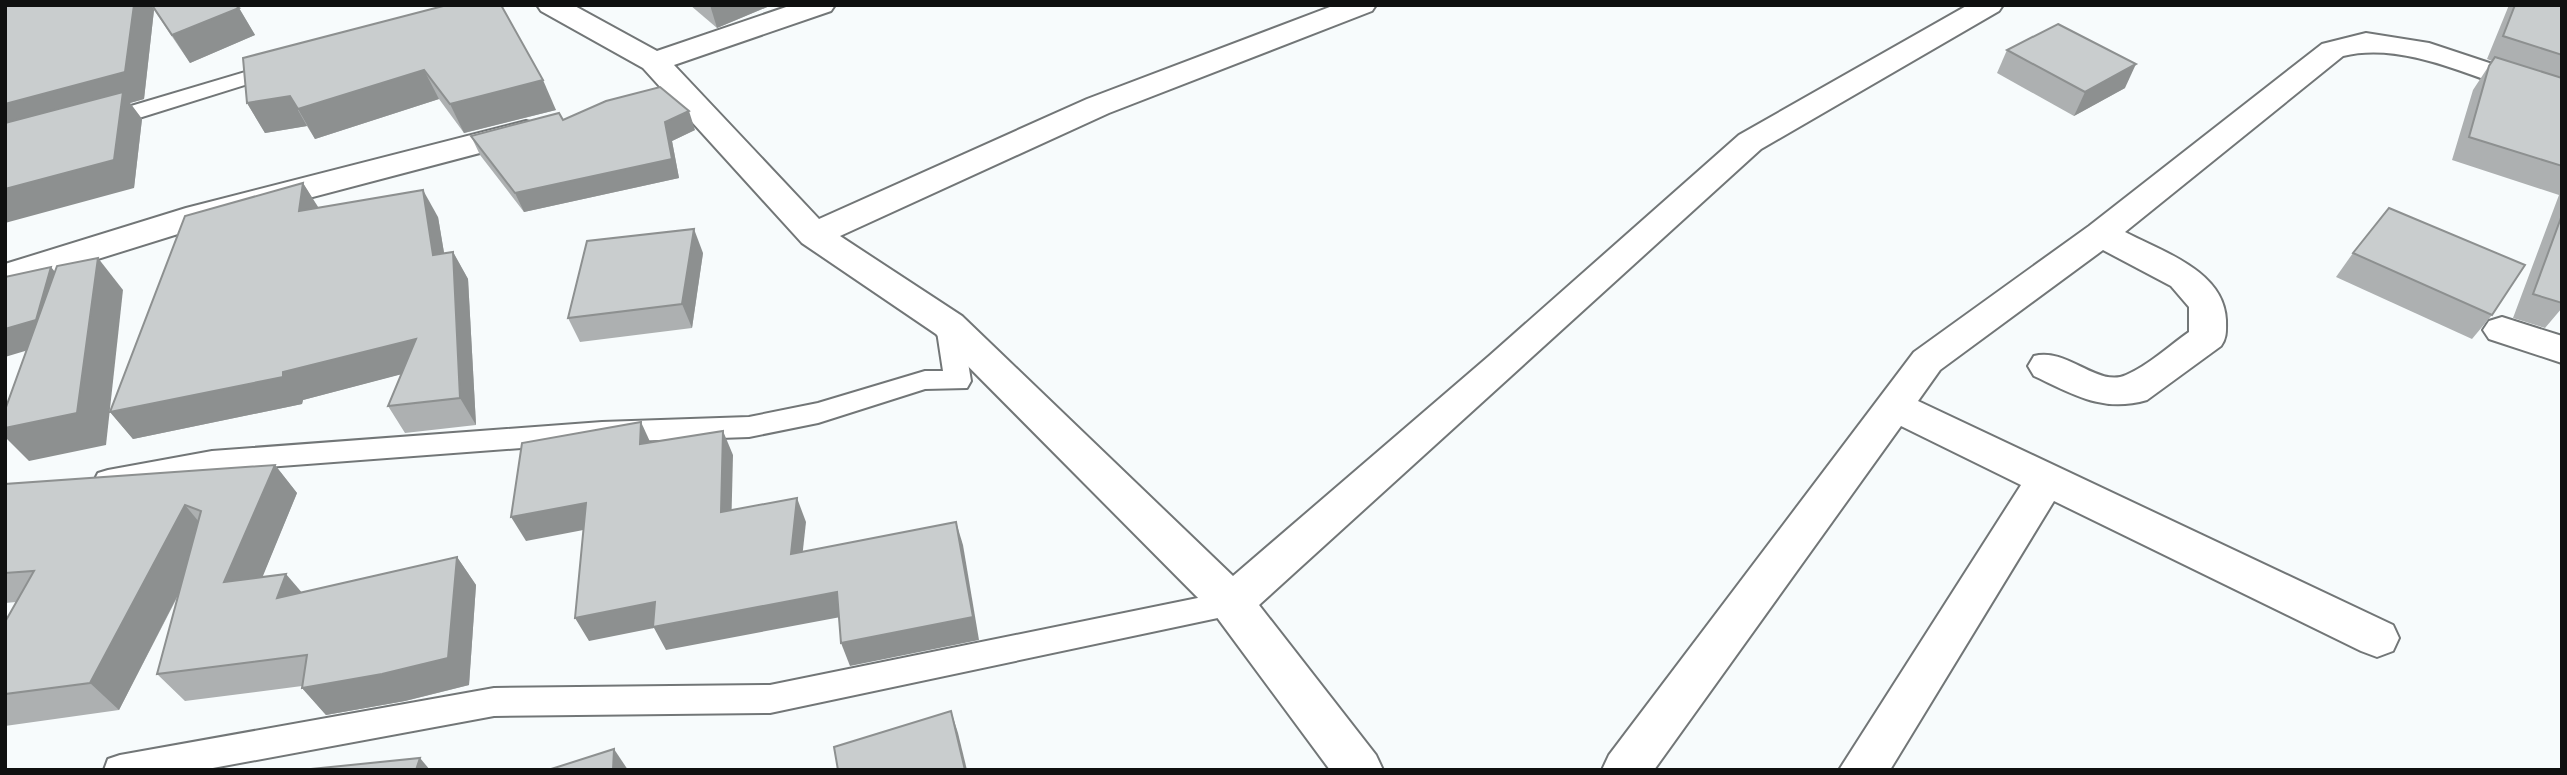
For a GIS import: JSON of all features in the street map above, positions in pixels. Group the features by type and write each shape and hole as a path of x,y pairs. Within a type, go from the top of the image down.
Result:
{"street":[{"path":"551,5 661,83 814,236 949,325 1232,603 1359,770"},
{"path":"661,83 821,5"},
{"path":"814,236 1098,106 1362,5"},
{"path":"1232,603 1502,366 1750,142 1989,5"},
{"path":"1626,770 1927,361 2101,234 2333,50 2367,42 2418,49 2562,97"},
{"path":"5,276 198,216 557,123"},
{"path":"2047,366 2102,391 2133,390 2208,337 2207,304 2184,278 2101,234"},
{"path":"2502,330 2562,350"},
{"path":"1894,406 2377,638"},
{"path":"1863,770 2046,479"}],"lane":[{"path":"77,129 301,61"},
{"path":"83,486 212,461 603,432 749,427 818,413 925,380 958,380 949,325"},
{"path":"120,770 494,702 771,699 1232,603"}],"building":[{"path":"5,5 134,5 125,72 5,104"},
{"path":"152,5 235,5 239,8 172,35"},
{"path":"447,5 501,5 543,80 450,104 424,70 298,109 290,96 247,103 243,58"},
{"path":"2515,5 2562,5 2562,55 2503,36"},
{"path":"2058,24 2136,64 2085,92 2007,50"},
{"path":"2495,57 2562,78 2562,166 2469,137 2489,66"},
{"path":"660,87 689,111 665,122 672,159 515,193 471,136 559,113 563,120 606,101"},
{"path":"123,92 114,160 5,189 5,123"},
{"path":"303,183 299,211 423,190 433,255 453,252 460,398 388,406 416,339 283,372 283,377 110,412 185,216"},
{"path":"2389,208 2525,265 2492,315 2353,253"},
{"path":"2562,215 2562,303 2533,294"},
{"path":"694,229 682,304 568,318 587,241"},
{"path":"98,258 77,413 5,428 5,410 57,266"},
{"path":"51,267 36,320 5,329 5,277"},
{"path":"641,422 640,444 723,431 721,512 797,498 791,554 956,522 973,617 841,643 837,592 653,627 655,602 575,618 586,503 511,517 522,443"},
{"path":"275,465 224,582 286,574 277,598 457,557 448,658 382,674 302,688 307,655 157,674 201,511 185,505 90,683 5,694 5,622 34,571 5,573 5,484"},
{"path":"951,711 965,770 838,770 834,747"},
{"path":"614,749 613,770 548,770"},
{"path":"420,758 416,770 301,770"}]}
